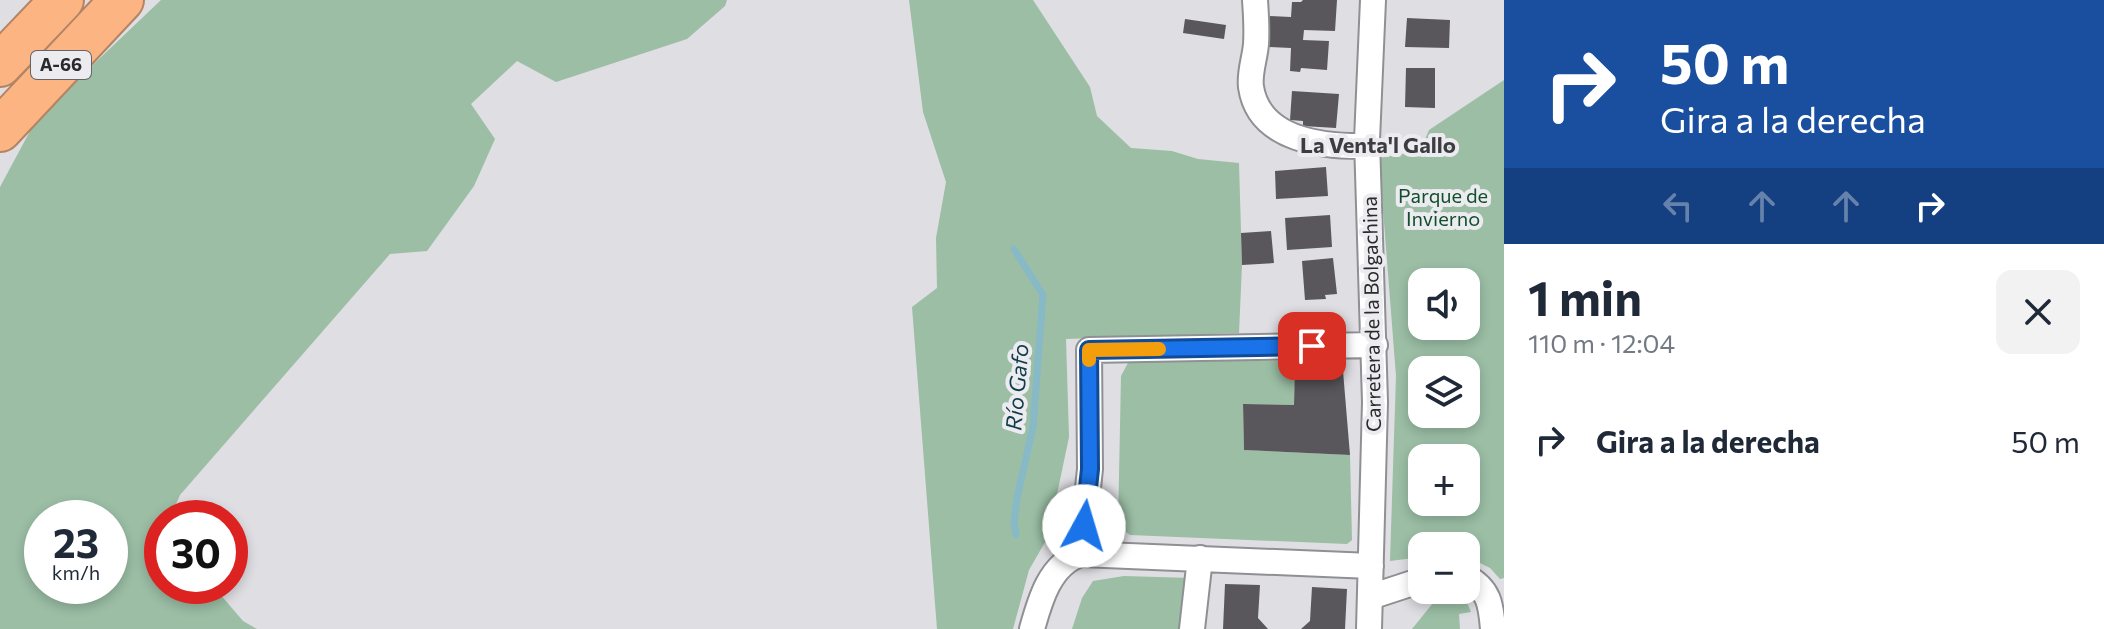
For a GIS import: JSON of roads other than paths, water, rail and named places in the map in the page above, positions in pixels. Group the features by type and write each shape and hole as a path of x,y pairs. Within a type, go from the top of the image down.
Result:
{"highway":[{"name":"A-66","path":"0,65 62,0"},
{"name":"A-66","path":"0,130 122,0"}],"street":[{"path":"1255,0 1256,44 1251,87 1263,116 1275,127 1310,142 1339,147 1368,146"},
{"name":"Carretera de la Bolgachina","path":"1369,629 1375,345 1368,146 1373,0"},
{"path":"1081,554 1090,469 1089,350 1375,345"},
{"path":"1032,629 1049,582 1067,559 1081,554 1371,566"},
{"path":"1192,629 1200,558"},
{"path":"1370,597 1408,585"},
{"path":"1480,587 1490,602 1493,629"}],"waterway":[{"name":"Río Gafo","path":"1014,249 1043,295 1033,427 1017,498 1016,535"}],"district":[{"name":"La Venta'l Gallo","path":"1378,145"}],"park label":[{"name":"Parque de Invierno","path":"1443,208"}]}
